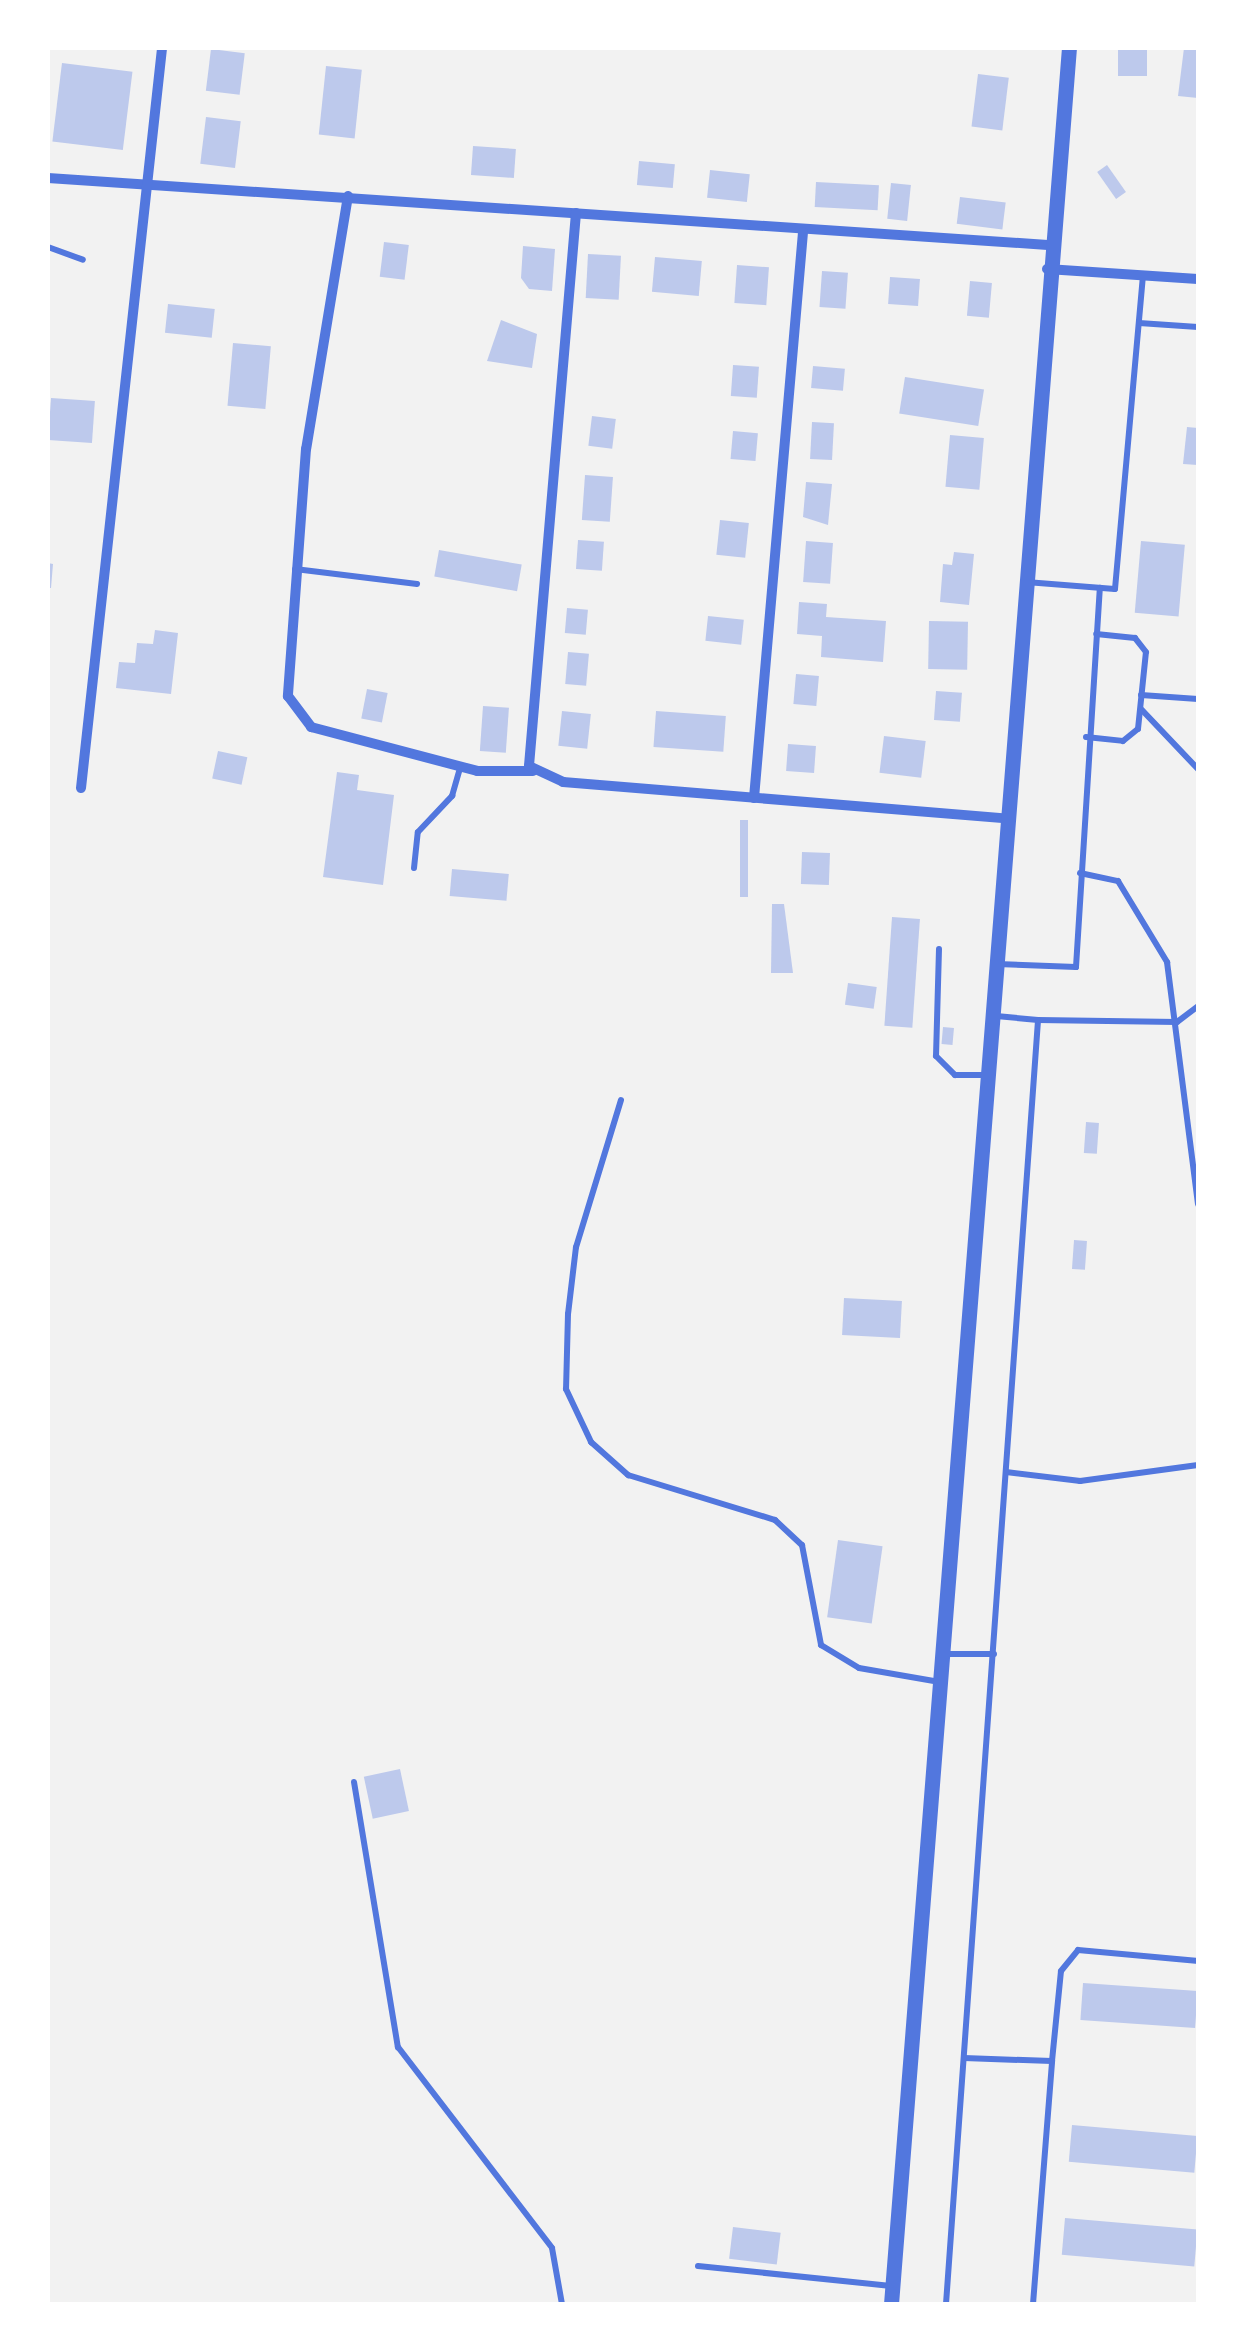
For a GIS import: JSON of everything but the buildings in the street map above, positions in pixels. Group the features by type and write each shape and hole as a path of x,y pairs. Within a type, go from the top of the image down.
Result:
{"street":[{"path":"81,788 144,184 162,48"},
{"path":"891,2304 936,1654 990,1016 1048,244 1069,48"},
{"path":"48,178 348,196 803,232 1048,244"},
{"path":"348,196 294,568 286,678 296,714 311,727 460,768 534,770 562,782 1002,818"},
{"path":"534,770 527,759 576,213"},
{"path":"754,798 803,232"},
{"path":"1046,269 1198,279"}],"lane":[{"path":"48,247 84,260"},
{"path":"1024,582 1116,589 1142,276"},
{"path":"1139,322 1198,327"},
{"path":"294,568 417,584"},
{"path":"992,964 1076,967 1086,738 1100,588"},
{"path":"1086,738 1124,741 1138,729 1146,652 1135,638 1096,634"},
{"path":"1141,694 1198,699"},
{"path":"1140,708 1198,770"},
{"path":"414,868 418,832 452,796 460,768"},
{"path":"1080,873 1118,880 1167,962 1198,1204"},
{"path":"939,949 936,1056 955,1074 985,1075"},
{"path":"990,1016 1177,1022 1198,1006"},
{"path":"946,2304 1038,1020"},
{"path":"621,1100 576,1247 568,1314 566,1389 590,1442 628,1475 774,1520 802,1545 821,1645 859,1668 934,1681"},
{"path":"1006,1472 1080,1482 1198,1465"},
{"path":"936,1654 994,1654"},
{"path":"354,1782 398,2047 552,2248 562,2304"},
{"path":"1033,2304 1060,1971 1078,1950 1198,1961"},
{"path":"964,2058 1052,2061"},
{"path":"698,2266 892,2286"}]}
